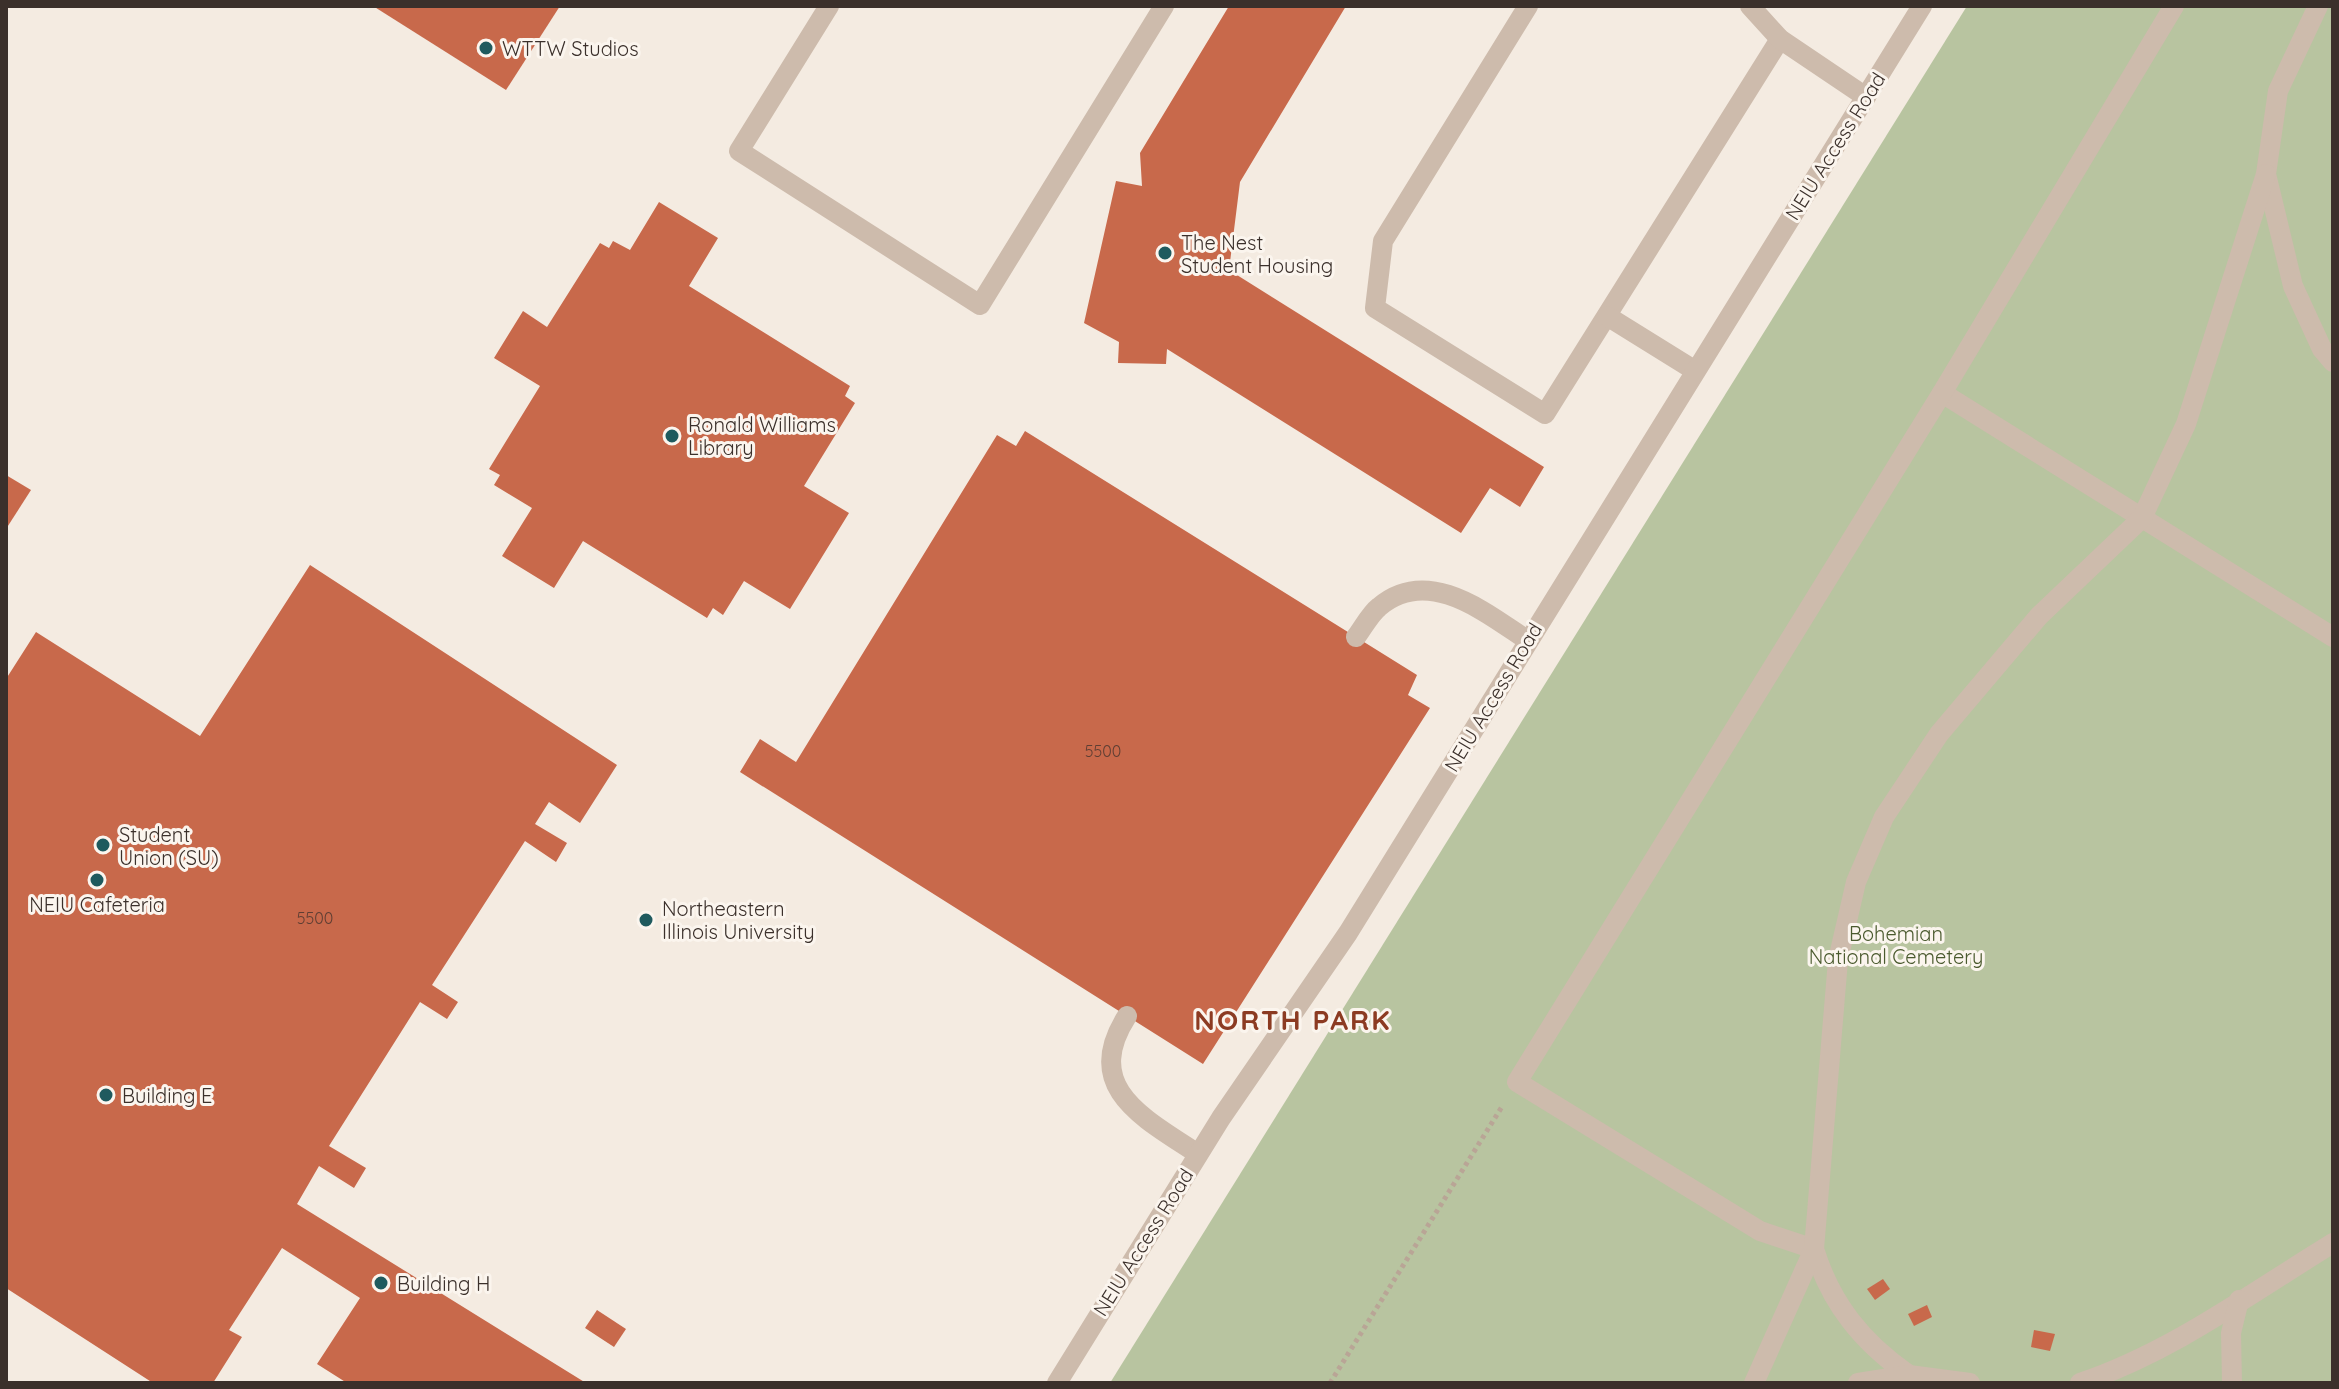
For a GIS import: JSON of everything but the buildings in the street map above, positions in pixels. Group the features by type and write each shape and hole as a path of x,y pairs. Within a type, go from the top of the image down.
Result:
{"street":[{"path":"829,6 739,151 980,305 1164,6"},
{"path":"1528,6 1383,241 1375,308 1545,414 1780,39"},
{"path":"1750,6 1780,39 1866,97"},
{"name":"NEIU Access Road","path":"1057,1383 1198,1154 1348,933 1922,6"},
{"path":"1814,1249 1760,1231 1517,1082 1942,393 2174,6"},
{"path":"1754,1383 1814,1249 1838,960 1856,882 1884,817 1939,734 2039,616 2142,518 2186,424 2266,174 2278,91 2318,6"},
{"path":"2266,174 2293,286 2322,349 2333,362"},
{"path":"1607,316 1694,370"},
{"path":"1942,393 2333,637"},
{"path":"1356,637 1379,607 1403,594 1428,589 1475,606 1527,640"},
{"path":"1127,1016 1116,1034 1109,1056 1111,1079 1128,1103 1198,1154"},
{"path":"2080,1383 2118,1370 2162,1349 2333,1243"},
{"path":"1814,1249 1824,1282 1857,1332 1879,1354 1909,1375"},
{"path":"2232,1383 2231,1333 2239,1300"},
{"path":"1858,1383 1909,1375 1970,1383"}],"path":[{"path":"1330,1383 1517,1082"}],"green space":[{"name":"Bohemian National Cemetery","path":"1967,6 2333,6 2333,1383 1110,1383"}],"place":[{"name":"WTTW Studios","path":"486,48"},
{"name":"The Nest Student Housing","path":"1165,253"},
{"name":"Ronald Williams Library","path":"672,436"},
{"name":"Student Union (SU)","path":"103,845"},
{"name":"NEIU Cafeteria","path":"97,880"},
{"name":"Northeastern Illinois University","path":"646,920"},
{"name":"Building E","path":"106,1095"},
{"name":"Building H","path":"381,1283"}],"district":[{"name":"NORTH PARK","path":"1293,1019"}]}
